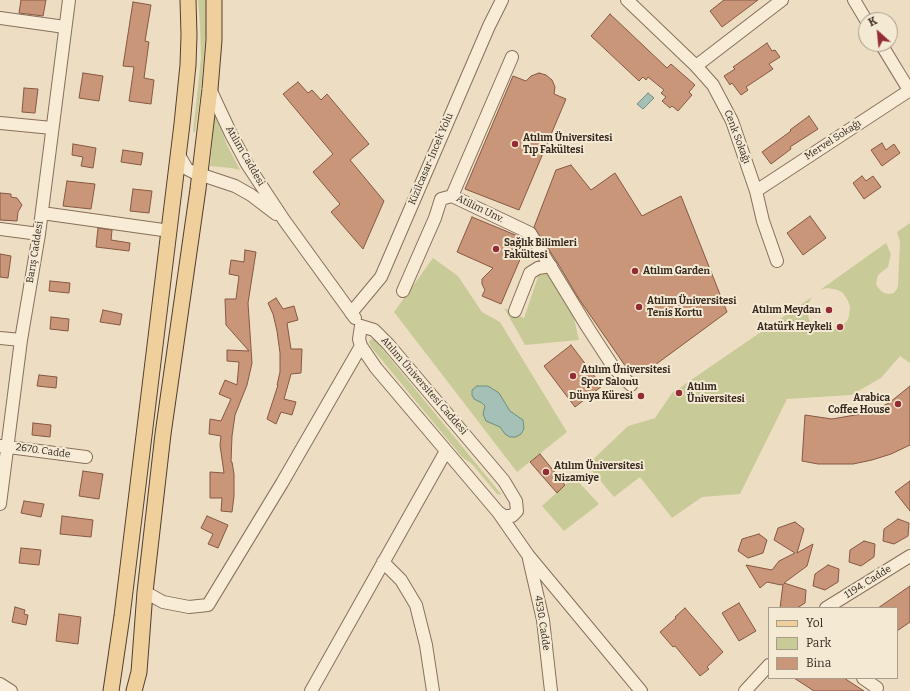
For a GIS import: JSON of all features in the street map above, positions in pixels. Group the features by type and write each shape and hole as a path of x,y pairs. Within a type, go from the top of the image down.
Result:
{"main road":[{"path":"111,691 122,616 179,155 188,65 188,0"},
{"path":"134,691 139,672 145,592 163,434 200,174 210,90 214,40 214,0"}],"street":[{"name":"Barış Caddesi","path":"0,504 4,446 39,234 68,0"},
{"name":"Kizilcasar-Incek Yolu","path":"351,313 381,277 489,26 502,0"},
{"name":"Cenk Sokağı","path":"627,0 696,66 712,85 732,121 756,191 763,221 777,261"},
{"path":"696,66 782,0"},
{"path":"854,0 861,12"},
{"path":"0,18 65,26"},
{"path":"886,52 910,90"},
{"path":"452,196 512,57"},
{"name":"Atılım Caddesi","path":"210,90 247,164 284,220 360,326"},
{"name":"Mervel Sokağı","path":"756,191 910,90"},
{"path":"0,123 52,128"},
{"name":"Atılım Caddesi","path":"179,155 187,169 235,186 252,195 284,220"},
{"name":"Atilim Unv.","path":"403,291 435,218 441,199 452,196 530,233 614,368 631,385"},
{"path":"42,213 170,231"},
{"path":"0,229 39,234"},
{"path":"515,311 530,273 538,268 551,266"},
{"path":"360,326 359,339 361,346 376,368 498,512 528,555 641,691"},
{"name":"Atılım Üniversitesi Caddesi","path":"360,326 374,330 388,344 511,490 516,501 517,511 512,516 504,516 498,512"},
{"path":"0,338 21,340"},
{"path":"145,592 163,602 189,607 208,605 282,483 361,346"},
{"name":"2670. Cadde","path":"4,446 86,457"},
{"path":"311,691 446,451"},
{"name":"4530. Cadde","path":"528,555 543,620 551,691"},
{"name":"1194. Cadde","path":"828,607 910,556"},
{"path":"383,562 401,580 416,605 426,645 433,691"},
{"path":"745,691 768,666"},
{"path":"864,679 878,688"},
{"path":"0,684 11,691"}],"green space":[{"path":"198,0 206,0 206,32 200,98 195,132 193,132 201,58"},
{"path":"215,114 227,145 240,170 210,166"},
{"path":"910,223 910,363 900,356 881,378 851,395 787,399 740,494 702,497 672,518 640,477 614,497 587,465 628,426 655,418 672,393 812,297 807,306 807,312 810,322 814,327 824,331 830,331 840,327 847,321 849,316 850,307 848,301 843,293 838,290 827,288 820,290 886,243 891,254 888,267 878,275 876,284 884,293 894,293 898,285 900,242 897,232"},
{"path":"433,258 458,276 482,312 500,322 567,432 517,472 394,312"},
{"path":"540,271 551,276 572,310 579,340 525,345 504,308 524,318"},
{"path":"371,339 375,340 501,495 497,494 472,464 462,457 371,347 369,342"},
{"path":"574,477 599,504 564,531 542,506"}],"shaded area":[{"path":"648,93 654,98 643,109 637,104"},
{"path":"477,386 488,386 499,393 510,411 523,420 524,429 521,434 516,437 510,437 505,434 500,427 486,421 483,414 485,406 474,399 472,395 472,390"}],"building":[{"path":"21,0 46,0 43,16 19,13"},
{"path":"724,0 758,0 722,27 710,11"},
{"path":"133,2 151,5 145,41 149,42 144,78 154,80 151,104 129,101 134,67 123,66"},
{"path":"610,14 667,68 671,64 695,85 689,92 692,95 678,111 672,106 670,108 662,101 666,97 661,93 664,90 648,77 646,80 643,77 639,81 591,36"},
{"path":"767,43 772,51 775,50 780,57 769,64 773,69 746,87 748,90 741,95 732,83 730,85 724,76 735,69 733,67"},
{"path":"83,73 103,76 99,101 79,98"},
{"name":"Atılım Üniversitesi Tıp Fakültesi","path":"539,73 546,75 552,80 555,87 554,94 566,99 519,210 465,189 513,76 526,81 531,76"},
{"path":"298,82 308,93 312,90 321,100 327,94 369,144 350,160 384,201 363,249 331,212 340,204 313,172 333,154 283,94"},
{"path":"24,88 38,89 35,113 22,112"},
{"path":"809,116 818,129 790,147 791,149 771,164 762,152"},
{"path":"882,143 886,150 894,144 900,153 882,166 871,150"},
{"path":"73,144 96,148 93,168 81,166 83,157 72,155"},
{"path":"123,150 143,153 141,165 121,162"},
{"name":"Atılım Garden","path":"571,165 591,190 615,173 642,216 681,196 727,312 655,365 626,367 579,299 534,227 556,170"},
{"path":"862,176 866,181 873,176 881,187 864,199 853,183"},
{"path":"67,181 95,184 91,209 63,206"},
{"path":"133,189 152,191 149,213 130,211"},
{"path":"0,193 11,194 11,197 17,198 22,205 18,212 17,221 0,220"},
{"path":"810,216 826,238 803,255 787,233"},
{"path":"472,217 525,239 527,243 501,304 482,296 485,290 482,284 482,279 493,268 457,252"},
{"path":"98,228 112,230 111,240 130,243 129,251 96,247"},
{"path":"245,250 256,252 248,303 252,363 247,385 235,415 232,436 231,462 234,474 234,496 232,512 221,511 222,498 210,498 210,472 224,473 220,445 221,436 209,434 210,419 221,421 231,399 219,394 225,380 237,385 239,362 227,361 227,350 249,351 226,325 225,299 236,299 239,276 229,274 231,260 244,262"},
{"path":"0,254 11,256 8,278 0,277"},
{"path":"50,281 70,283 69,293 49,291"},
{"path":"276,298 283,309 294,306 298,320 287,323 291,349 302,349 301,373 291,374 284,399 296,402 292,415 281,412 276,424 267,419 278,385 280,372 280,353 277,331 273,314 268,303"},
{"path":"103,310 122,314 120,325 100,322"},
{"path":"51,317 69,319 68,331 50,329"},
{"name":"Atılım Üniversitesi Spor Salonu","path":"571,345 602,386 575,407 544,366"},
{"path":"39,375 57,377 56,388 37,386"},
{"path":"910,386 910,445 891,454 853,464 818,464 802,461 805,415 832,419 861,414 875,410 889,403"},
{"path":"33,423 51,425 50,437 32,435"},
{"name":"Atılım Üniversitesi Nizamiye","path":"540,454 565,485 557,493 530,462"},
{"path":"83,471 103,474 99,499 79,496"},
{"path":"910,481 910,511 895,492"},
{"path":"24,501 44,504 41,517 21,513"},
{"path":"62,516 93,520 91,537 60,534"},
{"path":"207,516 228,525 218,548 208,544 213,534 201,528"},
{"path":"898,519 909,523 908,536 894,544 883,541 884,529"},
{"path":"795,522 804,529 797,553 813,544 807,566 784,583 806,590 805,603 799,607 780,607 783,584 781,585 767,582 760,588 746,565 772,570 779,561 795,553 774,540 778,528"},
{"path":"759,534 767,540 763,553 748,558 738,551 742,539"},
{"path":"864,541 875,544 874,557 861,566 849,562 850,550"},
{"path":"21,548 41,550 39,565 19,563"},
{"path":"828,565 839,569 838,582 825,590 813,586 815,574"},
{"path":"910,586 910,622 898,630 898,607 879,607"},
{"path":"739,603 756,631 739,641 722,613"},
{"path":"15,607 25,610 24,614 28,615 26,625 12,622"},
{"path":"685,608 723,652 707,667 709,669 700,676 675,646 673,647 660,632"},
{"path":"59,614 81,617 78,644 56,641"},
{"path":"796,679 846,679 864,691 814,691"}],"place":[{"name":"Atılım Üniversitesi Tıp Fakültesi","path":"515,144"},
{"name":"Sağlık Bilimleri Fakültesi","path":"496,249"},
{"name":"Atılım Garden","path":"635,271"},
{"name":"Atılım Üniversitesi Tenis Kortu","path":"639,307"},
{"name":"Atılım Meydan","path":"829,310"},
{"name":"Atatürk Heykeli","path":"840,327"},
{"name":"Atılım Üniversitesi Spor Salonu","path":"573,376"},
{"name":"Atılım Üniversitesi","path":"679,393"},
{"name":"Dünya Küresi","path":"641,396"},
{"name":"Arabica Coffee House","path":"898,404"},
{"name":"Atılım Üniversitesi Nizamiye","path":"546,472"}]}
